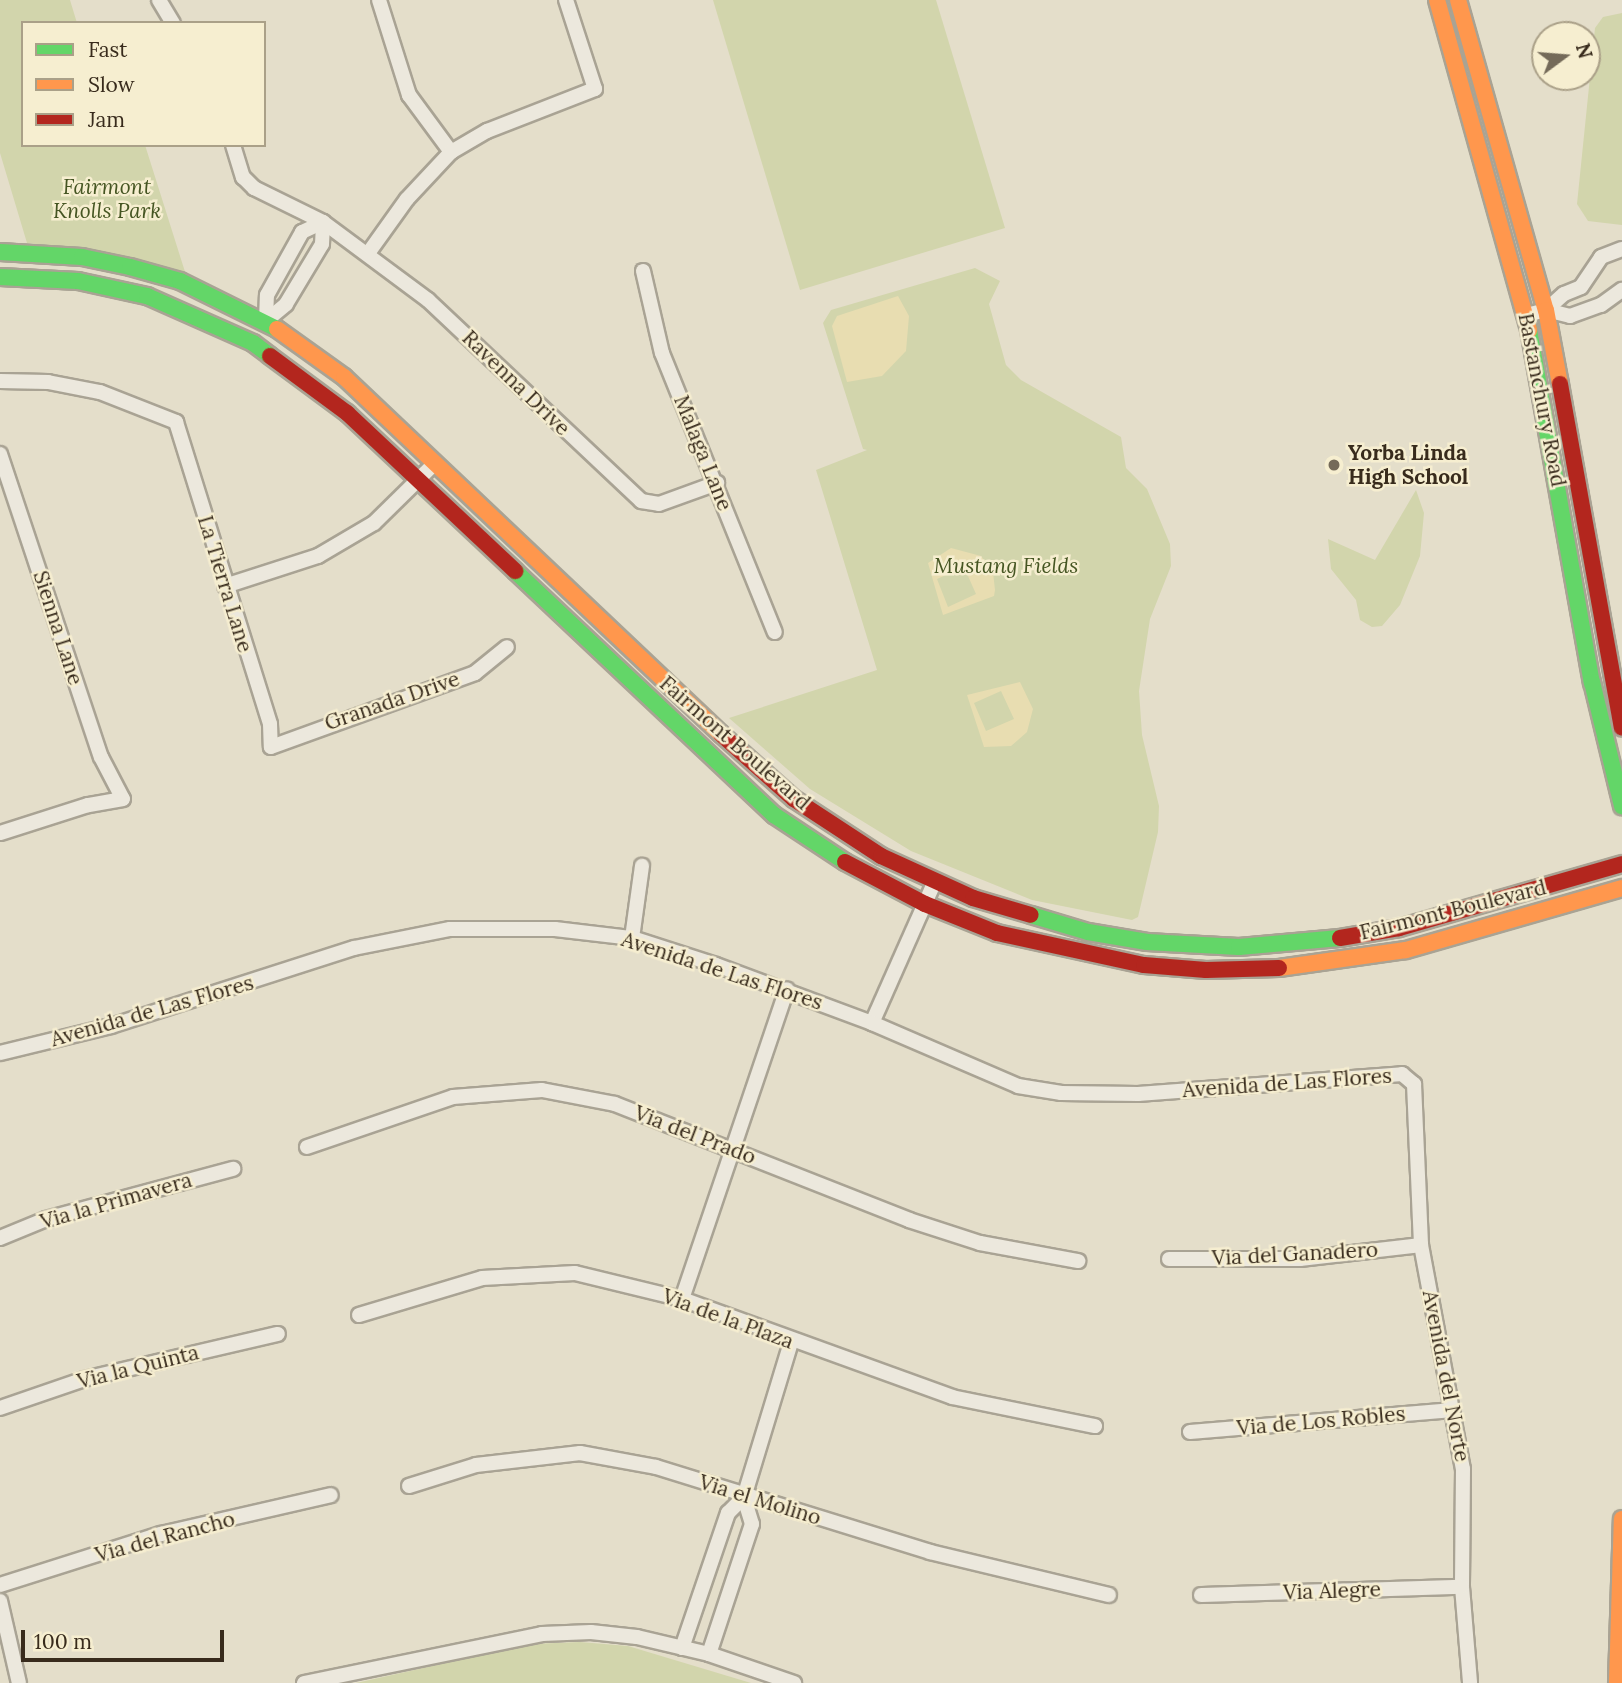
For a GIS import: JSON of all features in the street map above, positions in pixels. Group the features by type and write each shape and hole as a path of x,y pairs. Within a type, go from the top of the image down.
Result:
{"main road":[{"name":"Bastanchury Road","path":"1437,0 1526,315 1592,682 1622,806"},
{"name":"Bastanchury Road","path":"1458,0 1546,310 1622,727"},
{"name":"Fairmont Boulevard","path":"0,252 82,257 130,267 191,286 266,321 344,377 766,776 826,822 934,883 1088,932 1147,942 1239,947 1311,943 1448,915 1622,864"},
{"name":"Fairmont Boulevard","path":"0,276 78,281 147,296 216,323 253,343 307,379 774,815 851,866 925,904 997,933 1144,965 1206,970 1287,968 1370,958 1622,888"},
{"path":"253,343 266,321"},
{"path":"1448,915 1453,936"},
{"path":"1144,965 1147,942"},
{"path":"1617,1683 1622,1519"}],"street":[{"path":"159,0 172,21"},
{"path":"379,0 409,96 451,152"},
{"path":"369,252 407,199 451,152 487,131 595,89 566,0"},
{"name":"Ravenna Drive","path":"234,147 243,177 254,188 323,222 369,252 428,300 641,501 659,504 717,483"},
{"path":"323,222 322,244 286,304 266,321 267,295 302,232 323,222"},
{"path":"1526,315 1546,310 1564,294 1581,287 1601,257 1622,249"},
{"name":"Malaga Lane","path":"643,271 662,353 717,483 775,632"},
{"path":"1546,310 1570,316 1601,305 1622,290"},
{"name":"La Tierra Lane","path":"0,381 48,382 100,392 176,422 270,724 271,747"},
{"name":"Sienna Lane","path":"0,454 101,757 123,799 88,805 0,833"},
{"path":"225,586 318,556 374,523 434,464"},
{"name":"Granada Drive","path":"271,747 287,737 475,673 507,647"},
{"path":"632,938 642,866"},
{"path":"872,1023 934,883"},
{"name":"Avenida de Las Flores","path":"0,1053 111,1027 354,948 450,929 555,929 632,938 787,989 1018,1086 1060,1093 1138,1094 1402,1074"},
{"path":"682,1299 787,989"},
{"name":"Avenida del Norte","path":"1402,1074 1414,1084 1421,1245 1463,1469 1462,1587 1470,1683"},
{"name":"Via del Prado","path":"307,1147 453,1097 542,1090 615,1104 920,1224 980,1243 1078,1261"},
{"name":"Via la Primavera","path":"0,1238 46,1219 233,1169"},
{"name":"Via del Ganadero","path":"1169,1259 1300,1259 1421,1245"},
{"name":"Via de la Plaza","path":"359,1315 482,1278 534,1271 575,1273 682,1299 791,1342 952,1397 1095,1426"},
{"name":"Via la Quinta","path":"0,1408 84,1379 278,1334"},
{"path":"682,1648 728,1513 744,1497 791,1342"},
{"name":"Via de Los Robles","path":"1189,1432 1453,1410"},
{"name":"Via el Molino","path":"409,1486 489,1462 580,1453 656,1467 744,1497 930,1552 1109,1595"},
{"name":"Via del Rancho","path":"0,1585 161,1534 331,1495"},
{"path":"709,1654 752,1524 744,1497"},
{"name":"Via Alegre","path":"1201,1595 1462,1587"},
{"path":"0,1601 3,1626 19,1683"},
{"path":"304,1683 542,1634 591,1632 709,1654 794,1683"}],"green space":[{"name":"Fairmont Knolls Park","path":"0,0 70,0 76,21 21,21 21,147 146,147 186,275 114,254 27,243 0,153"},
{"path":"713,0 936,0 1005,228 800,290"},
{"path":"1622,13 1622,225 1588,221 1577,204 1589,91 1601,91 1600,21 1603,17"},
{"name":"Mustang Fields","path":"975,268 1000,281 989,304 1006,365 1021,380 1121,437 1126,468 1147,489 1170,544 1171,566 1150,619 1139,691 1142,735 1159,806 1158,832 1138,917 1132,920 1032,900 911,851 810,789 729,718 877,670 816,470 867,450 863,449 823,323 831,310"},
{"path":"1416,490 1424,513 1420,556 1400,605 1382,626 1372,627 1360,620 1356,600 1331,569 1328,539 1375,560"},
{"path":"580,1642 628,1646 751,1683 356,1683 531,1644"}],"sand":[{"path":"898,296 909,316 906,351 882,376 847,382 832,326 837,316"},
{"path":"951,548 981,556 993,572 994,596 943,615 928,563","holes":["964,567 976,594 948,607 937,579"]},
{"path":"1020,682 1033,709 1027,732 1011,746 984,747 967,695","holes":["1001,691 1014,719 986,731 974,703"]}],"traffic: fast":[{"path":"0,252 82,257 130,267 180,281 277,329"},
{"path":"0,277 78,281 147,296 253,343 270,356"},
{"path":"1529,330 1592,682 1622,806"},
{"path":"515,571 774,815 845,862"},
{"path":"1031,915 1088,932 1147,942 1239,947 1340,938"}],"traffic: slow":[{"path":"1437,0 1529,330"},
{"path":"1458,0 1546,310 1560,384"},
{"path":"277,329 344,377 721,734"},
{"path":"1279,968 1406,950 1622,888"},
{"path":"1617,1683 1622,1519"}],"traffic: jam":[{"path":"270,356 347,413 515,571"},
{"path":"1560,384 1622,727"},
{"path":"721,734 794,799 881,856 973,898 1031,915"},
{"path":"845,862 925,904 997,933 1144,965 1206,970 1279,968"},
{"path":"1340,938 1399,928 1622,864"}],"place":[{"name":"Yorba Linda High School","path":"1334,465"}]}
